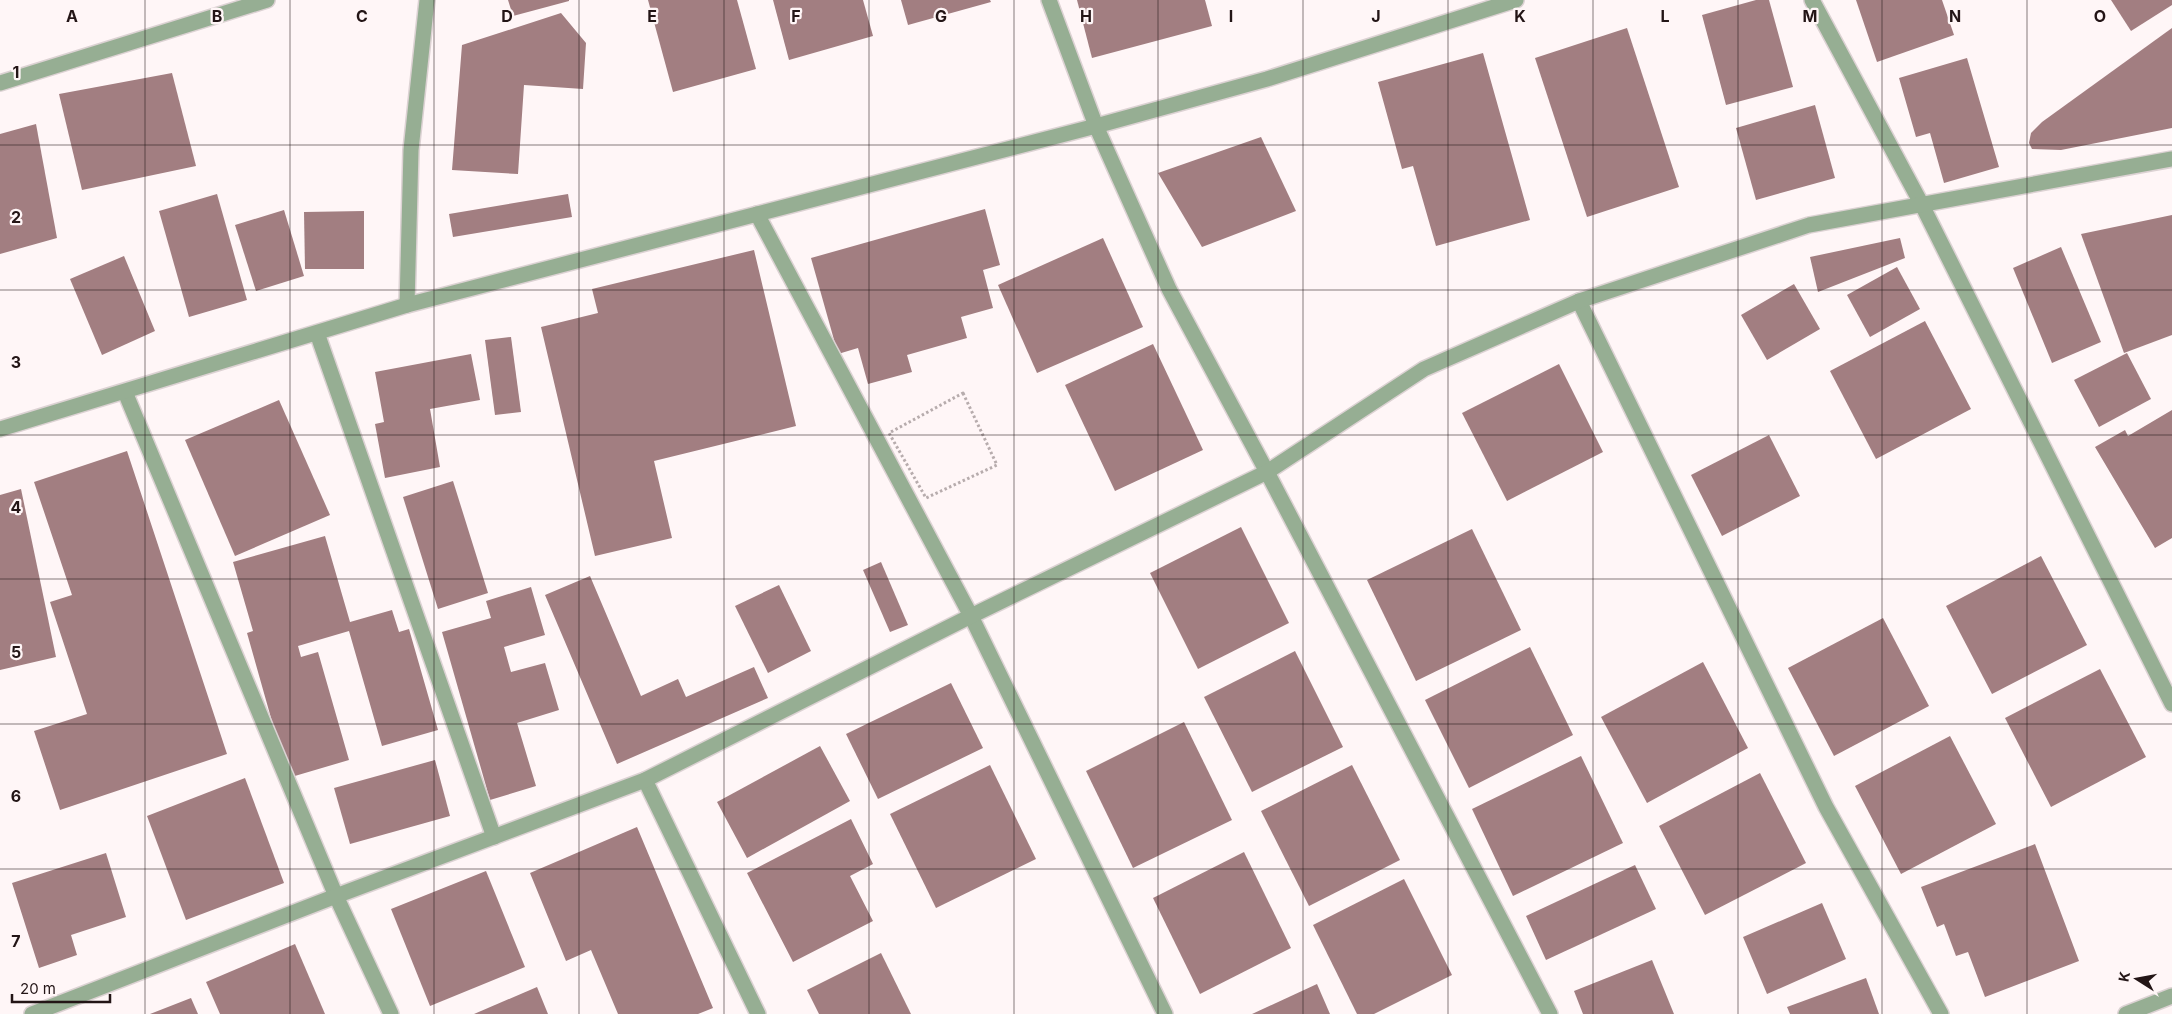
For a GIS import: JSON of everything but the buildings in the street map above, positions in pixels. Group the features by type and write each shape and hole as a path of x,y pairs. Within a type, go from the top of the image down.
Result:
{"street":[{"path":"0,83 267,0"},
{"path":"407,305 411,150 426,0"},
{"path":"1049,0 1096,126 1169,289 1267,472 1550,1014"},
{"path":"0,428 125,392 407,305 1096,126 1267,79 1516,0"},
{"path":"1812,0 1922,205 2172,704"},
{"path":"32,1014 336,896 645,780 971,616 1267,472 1424,369 1579,301 1809,224 2172,159"},
{"path":"757,214 971,616 1165,1014"},
{"path":"1579,301 1826,807 1941,1014"},
{"path":"317,333 494,837"},
{"path":"125,392 336,896 391,1014"},
{"path":"645,780 758,1014"},
{"path":"2126,1014 2172,996"}],"path":[{"path":"963,393 997,464 926,498 889,433 963,393"}]}
